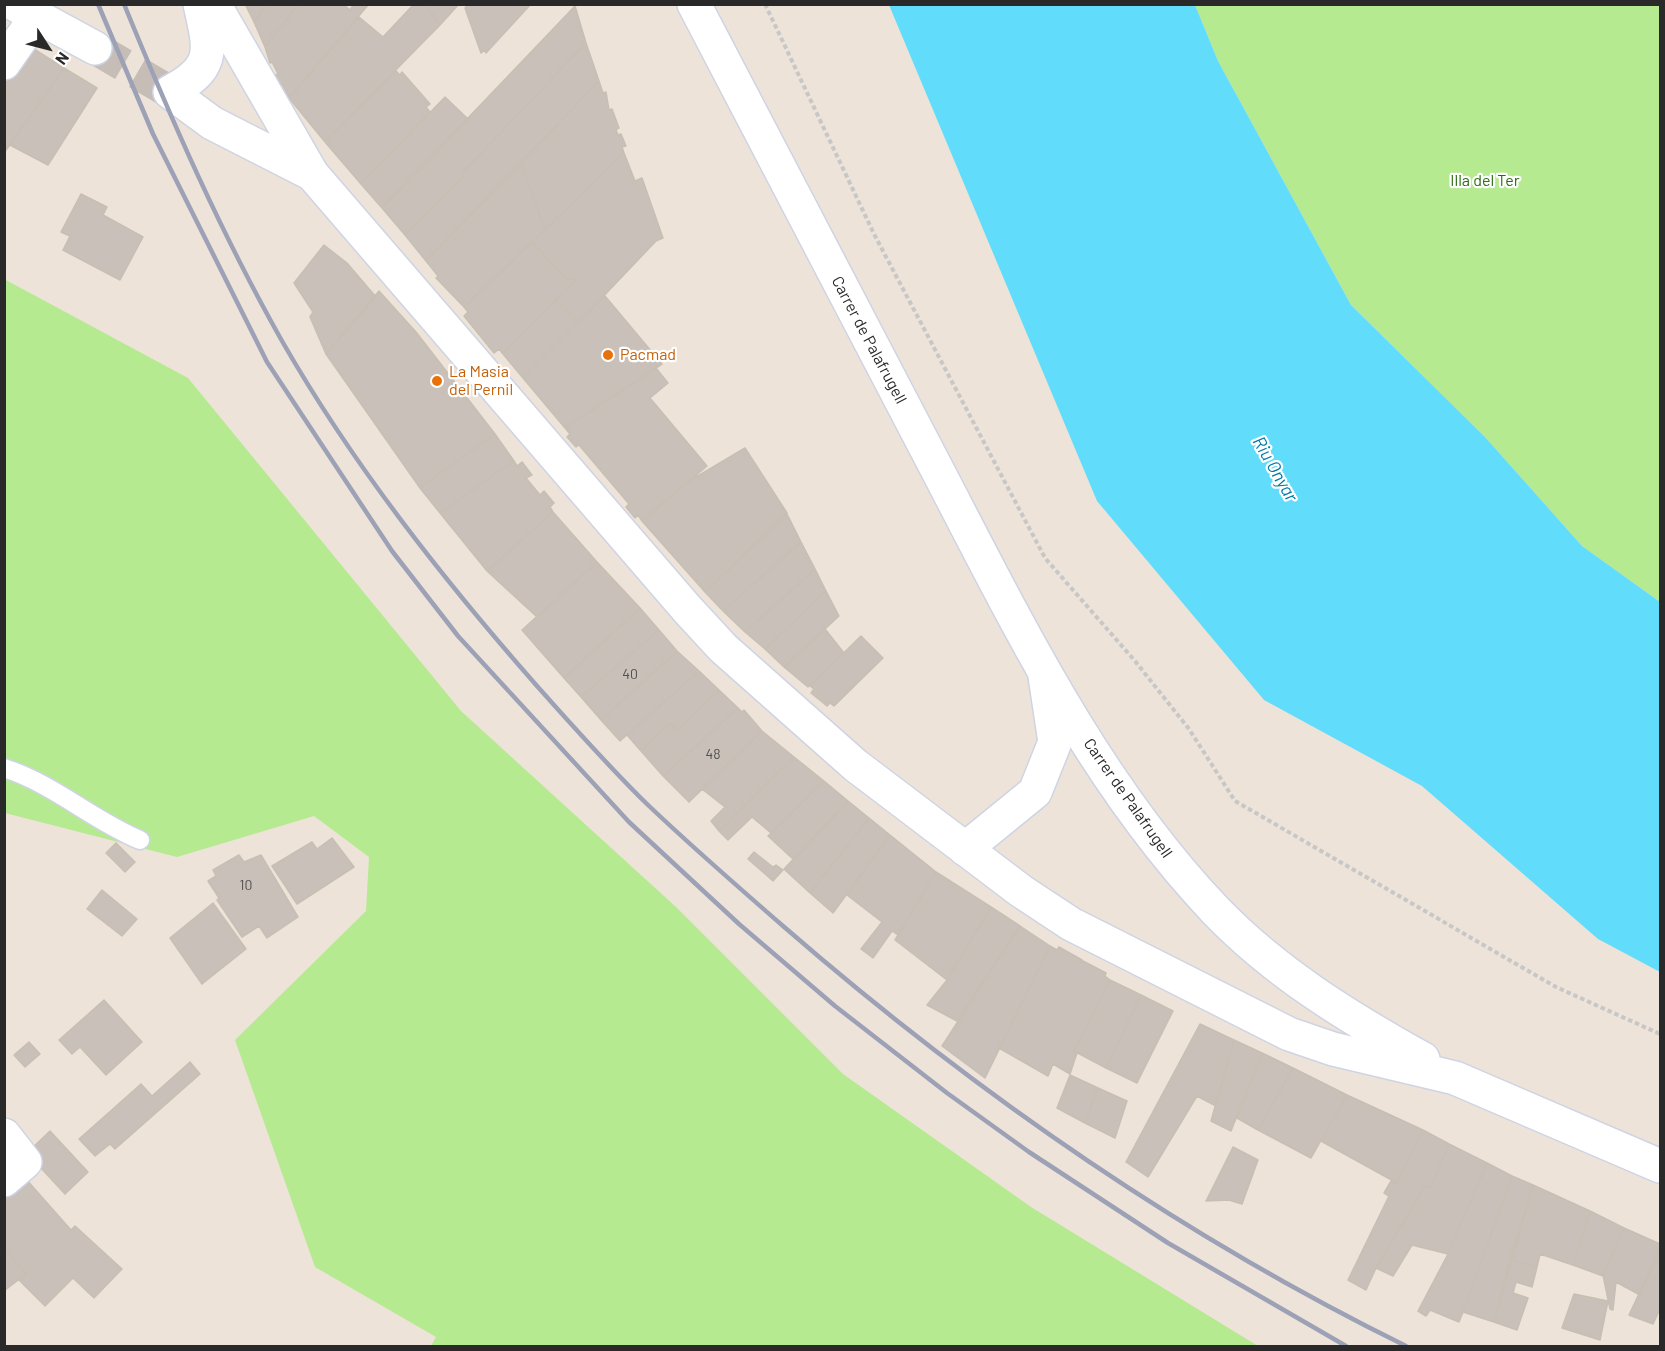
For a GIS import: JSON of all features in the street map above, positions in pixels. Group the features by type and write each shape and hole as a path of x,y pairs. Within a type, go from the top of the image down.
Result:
{"street":[{"path":"200,4 209,48 202,69 190,82 170,92 212,123 312,174"},
{"path":"214,4 312,174 641,558 723,648 855,765 1021,891 1071,924 1289,1034 1333,1049 1455,1078 1660,1166"},
{"name":"Carrer de Palafrugell","path":"694,4 1045,676 1135,814 1217,911 1281,969 1340,1012 1455,1078"},
{"path":"4,63 25,10 95,48"},
{"name":"Carrer de Palafrugell","path":"965,849 1035,792 1055,742 1045,676"},
{"path":"4,1135 25,1162 4,1180"}],"lane":[{"path":"4,768 51,789 93,817 140,840"}],"path":[{"path":"765,4 874,234 1045,558 1135,661 1189,729 1235,801 1556,987 1660,1034"}],"green space":[{"name":"Illa del Ter","path":"1195,5 1660,5 1660,602 1582,546 1485,437 1351,305 1218,61"},
{"path":"4,279 188,378 461,711 676,907 843,1074 1031,1207 1258,1346 431,1346 436,1337 315,1267 235,1040 366,911 369,857 314,816 177,857 5,813"}],"water":[{"name":"Riu Onyar","path":"889,5 1195,5 1218,61 1351,305 1485,437 1582,546 1660,602 1660,972 1598,939 1422,786 1264,700 1097,501"}],"building":[{"path":"245,4 267,4 254,22"},
{"path":"267,4 299,4 265,47 254,22"},
{"path":"299,4 343,4 350,10 354,4 369,4 289,98 282,84 280,86 275,75 278,74 272,62 270,63 265,47"},
{"path":"414,4 425,4 440,25 325,142 289,98 359,17 383,37"},
{"path":"425,4 459,4 440,25"},
{"path":"468,4 531,4 486,53 485,50 481,53 465,8"},
{"path":"575,6 586,43 463,172 463,177 405,235 382,208"},
{"path":"586,43 599,81 426,261 405,235 463,177 463,172"},
{"path":"29,46 64,68 4,153 4,81"},
{"path":"64,68 97,88 48,165 10,145"},
{"path":"396,71 400,75 402,72 430,104 426,107 430,112 361,184 325,142"},
{"path":"599,81 603,93 606,92 609,110 612,109 619,128 616,130 618,135 621,134 626,146 622,147 624,153 545,230 521,163"},
{"path":"445,97 468,119 382,208 361,184"},
{"path":"624,153 635,181 642,178 663,238 656,241 578,323 555,300 577,278 566,279 532,242"},
{"path":"521,163 545,230 464,307 436,278 438,276 426,261"},
{"path":"81,194 107,207 103,215 143,237 120,280 63,250 70,236 61,232"},
{"path":"532,242 566,279 577,278 503,354 499,349 494,353 464,316 468,312 464,307"},
{"path":"324,245 347,263 376,297 326,354 310,317 313,312 294,283"},
{"path":"379,291 416,332 495,434 420,488 326,354"},
{"path":"605,296 662,364 565,428 523,378"},
{"path":"555,300 578,323 523,378 503,354"},
{"path":"656,368 668,383 650,398 707,466 642,521 638,515 635,518 626,507 629,504 579,445 576,447 567,437 570,434 565,428"},
{"path":"495,434 514,461 440,513 420,488"},
{"path":"745,448 787,513 705,592 642,521 686,483"},
{"path":"514,461 517,466 522,462 532,475 526,478 540,495 544,491 554,503 550,507 553,512 487,571 440,513"},
{"path":"553,512 597,562 537,617 487,571"},
{"path":"787,514 801,542 723,611 705,592"},
{"path":"801,542 815,569 745,632 723,611"},
{"path":"597,562 640,608 564,678 522,630"},
{"path":"815,569 826,591 765,649 745,632"},
{"path":"826,591 839,616 784,667 765,649"},
{"path":"640,608 659,630 581,697 564,678"},
{"path":"825,629 844,653 808,687 784,667"},
{"path":"659,630 677,651 601,720 581,697"},
{"path":"861,636 883,658 834,706 830,703 827,706 811,693 814,689 810,686"},
{"path":"677,651 699,671 620,741 601,720"},
{"path":"699,671 719,690 677,731 670,723 641,751 627,735"},
{"path":"719,690 738,708 663,776 641,751 670,723 677,731"},
{"path":"738,708 742,712 744,710 762,731 689,802 663,776"},
{"path":"762,731 794,757 719,831 711,821 725,807 702,789"},
{"path":"794,757 824,781 771,833 752,817 728,840 719,831"},
{"path":"824,781 848,801 794,860 768,836"},
{"path":"848,801 869,818 810,893 784,869"},
{"path":"869,818 890,835 833,913 810,893"},
{"path":"890,835 936,872 898,935 892,931 873,958 861,949 882,922 847,895"},
{"path":"332,838 354,867 297,904 272,866 312,842 317,849"},
{"path":"116,843 135,862 125,872 106,853"},
{"path":"754,852 773,867 776,865 783,870 773,881 748,859"},
{"path":"239,855 244,862 261,855 298,917 267,938 259,926 242,937 217,900 219,898 208,881 216,876 213,870"},
{"path":"936,872 991,907 947,980 895,940"},
{"path":"102,890 137,919 122,936 87,909"},
{"path":"213,903 246,949 202,984 170,938"},
{"path":"991,907 1020,926 957,1021 927,1005 947,980"},
{"path":"1020,926 1050,946 985,1078 942,1046"},
{"path":"1050,946 1057,950 1059,947 1082,960 1080,963 1083,961 1106,973 1105,976 1110,980 1074,1051 1077,1053 1070,1074 1053,1064 1048,1076 999,1048"},
{"path":"1110,980 1141,995 1106,1068 1074,1051"},
{"path":"1141,995 1173,1011 1137,1083 1106,1068"},
{"path":"104,1000 142,1042 106,1075 80,1047 72,1054 59,1040"},
{"path":"1200,1024 1234,1040 1216,1106 1197,1096 1148,1177 1126,1162"},
{"path":"1234,1040 1262,1053 1231,1131 1211,1121"},
{"path":"29,1042 40,1054 25,1067 14,1055"},
{"path":"1262,1053 1293,1068 1258,1130 1237,1118"},
{"path":"190,1062 200,1074 115,1149 110,1144 95,1156 79,1139 141,1084 152,1096"},
{"path":"1293,1068 1347,1095 1311,1158 1258,1130"},
{"path":"1070,1075 1098,1088 1085,1123 1057,1108"},
{"path":"1098,1088 1127,1101 1115,1138 1085,1123"},
{"path":"1347,1095 1423,1130 1397,1183 1321,1141"},
{"path":"1423,1130 1449,1144 1431,1187 1425,1186 1376,1268 1366,1290 1348,1280 1389,1196 1384,1193 1391,1181 1397,1183"},
{"path":"50,1131 88,1172 65,1194 27,1153"},
{"path":"1449,1144 1487,1163 1448,1254 1412,1245 1393,1276 1376,1268 1425,1186 1431,1187"},
{"path":"1233,1147 1258,1160 1242,1204 1229,1200 1206,1201"},
{"path":"1487,1163 1512,1176 1463,1312 1459,1322 1430,1310 1426,1316 1418,1311 1448,1254"},
{"path":"1512,1176 1533,1185 1494,1322 1463,1312"},
{"path":"25,1178 71,1230 75,1226 122,1269 94,1298 73,1278 45,1306 19,1280 26,1274 4,1248 4,1197"},
{"path":"1533,1185 1590,1211 1573,1265 1540,1254 1537,1267 1510,1260"},
{"path":"1590,1211 1624,1228 1603,1276 1573,1265"},
{"path":"1624,1228 1660,1244 1660,1249 1640,1295 1616,1282 1613,1310 1610,1309 1603,1275"},
{"path":"4,1248 26,1274 4,1291"},
{"path":"1660,1249 1660,1309 1653,1324 1629,1315"},
{"path":"1510,1260 1537,1267 1532,1287 1516,1282 1513,1293 1528,1298 1517,1330 1494,1322"},
{"path":"1574,1294 1608,1301 1600,1340 1562,1328"}],"tunnel":[{"path":"95,48 170,92"}],"railway":[{"path":"98,4 153,134 267,362 392,551 458,636 629,822 739,924 835,1006 947,1093 1029,1152 1168,1243 1346,1346"},
{"path":"124,4 179,133 238,259 309,387 369,476 434,563 537,686 619,776 681,836 855,987 1004,1102 1160,1208 1240,1257 1406,1346"}],"place":[{"name":"Pacmad","path":"608,355"},
{"name":"La Masia del Pernil","path":"437,381"}]}
